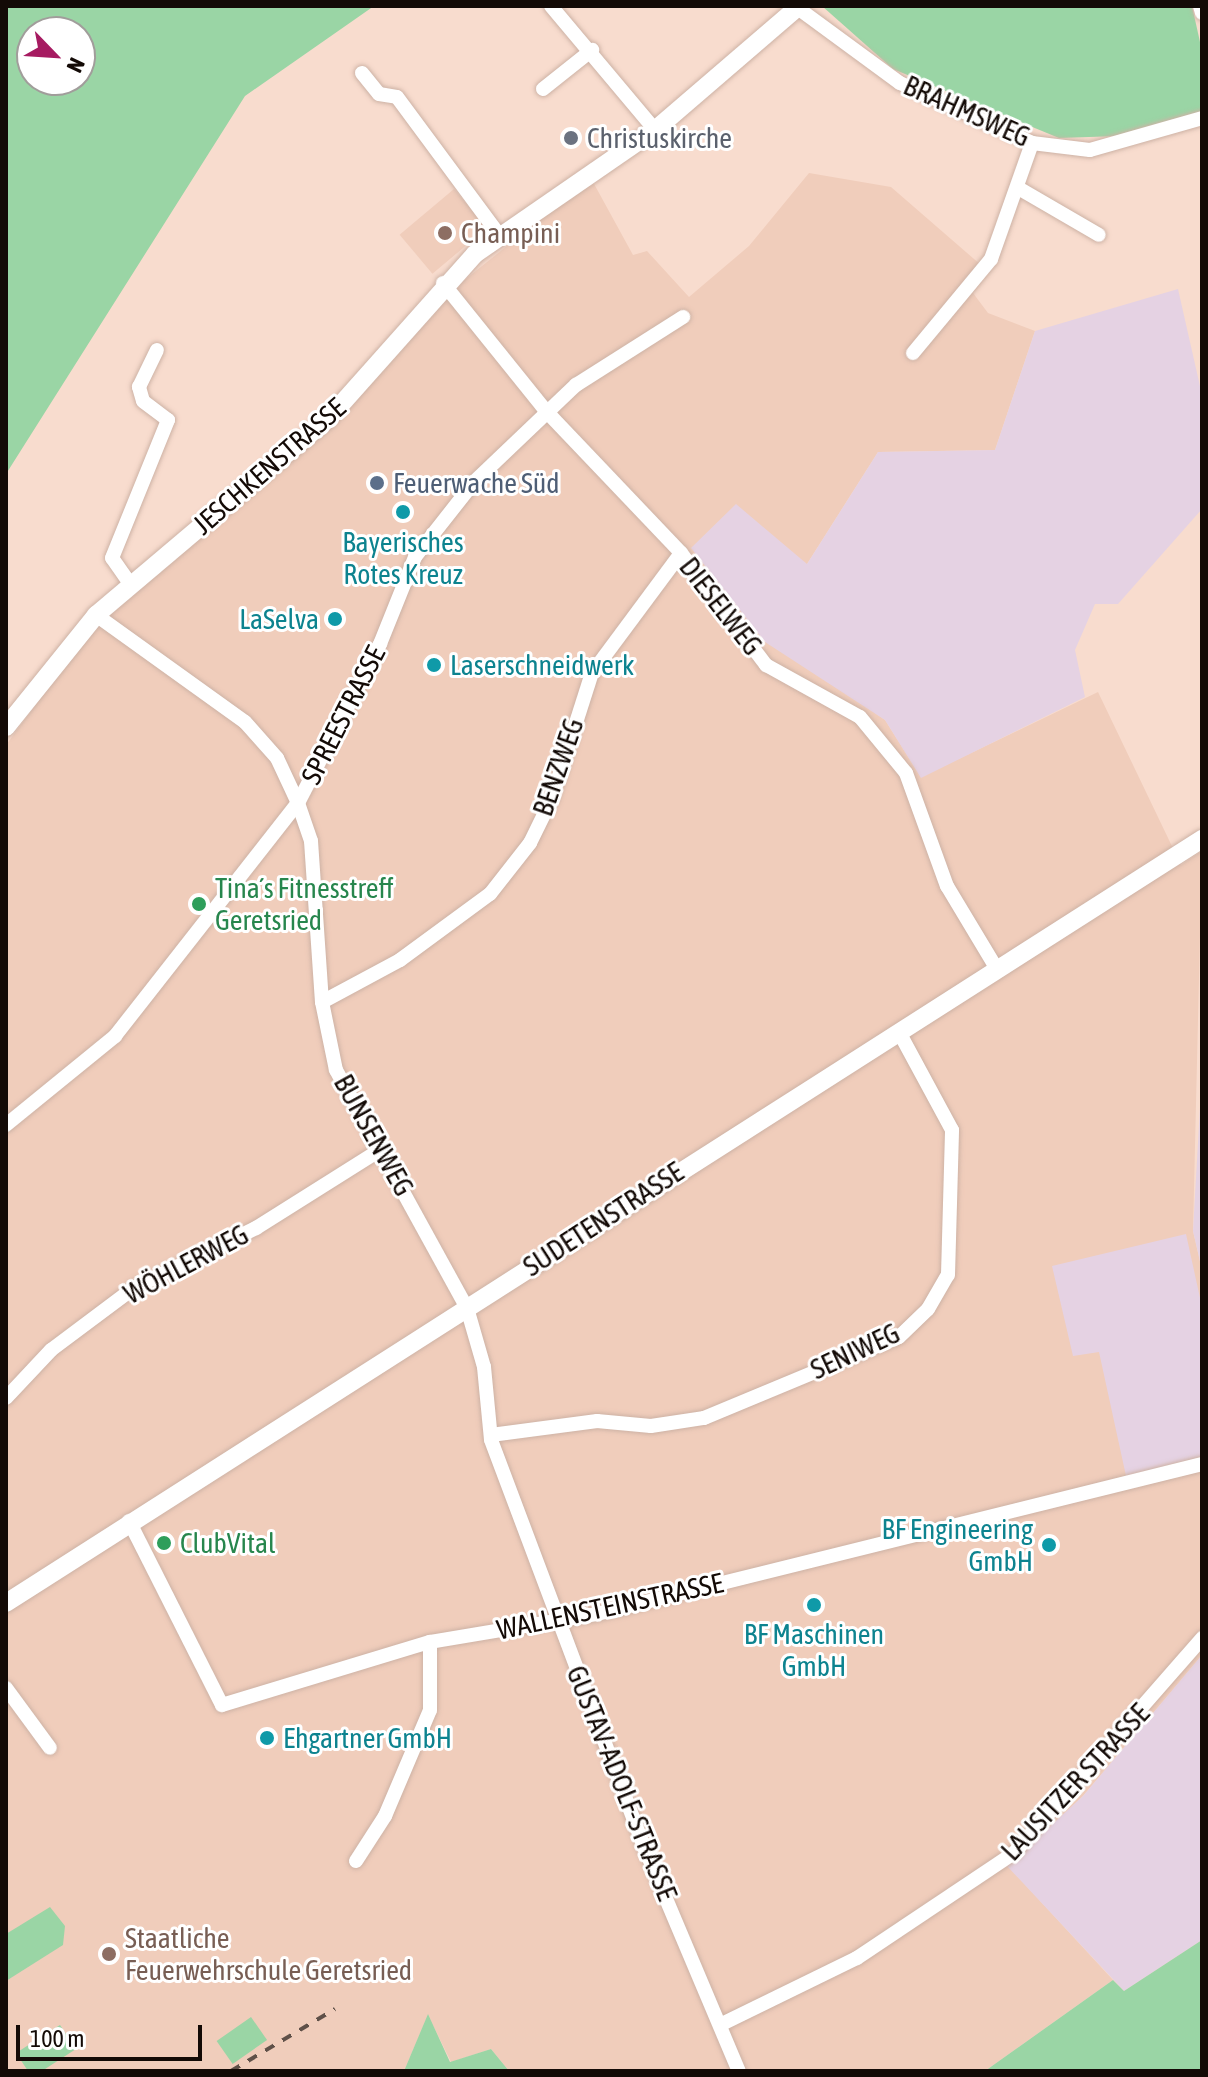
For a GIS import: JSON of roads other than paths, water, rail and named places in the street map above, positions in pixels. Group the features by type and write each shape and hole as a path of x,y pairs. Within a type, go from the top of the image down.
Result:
{"street":[{"path":"1200,6 1202,13"},
{"name":"JESCHKENSTRASSE","path":"6,727 96,615 328,419 443,283 499,235 655,130 797,7"},
{"name":"BRAHMSWEG","path":"797,7 900,83 1032,143 1090,150 1202,118"},
{"path":"556,8 655,130"},
{"path":"543,89 592,50"},
{"path":"362,73 379,94 397,97 499,235"},
{"path":"913,353 991,259 1020,189 1032,143"},
{"path":"1020,189 1099,235"},
{"name":"DIESELWEG","path":"443,283 545,410 681,553 766,665 860,717 906,773 947,886 998,971"},
{"name":"SPREESTRASSE","path":"6,1125 115,1036 298,803 380,644 415,557 474,482 545,410 683,317"},
{"path":"131,585 112,558 168,420 143,401 139,387 157,350"},
{"name":"BENZWEG","path":"322,1002 400,960 490,894 530,843 552,798 592,673 681,553"},
{"name":"BUNSENWEG","path":"96,615 245,722 277,758 298,803 317,890 322,1002 344,1091 467,1308"},
{"name":"SUDETENSTRASSE","path":"6,1603 129,1521 1202,839"},
{"name":"SENIWEG","path":"491,1435 597,1421 651,1426 704,1418 899,1337 928,1309 948,1275 952,1130 899,1032"},
{"name":"WÖHLERWEG","path":"6,1398 51,1350 134,1288 256,1228 380,1150"},
{"name":"GUSTAV-ADOLF-STRASSE","path":"467,1308 484,1367 491,1435 557,1618 739,2071"},
{"name":"WALLENSTEINSTRASSE","path":"129,1521 222,1705 430,1642 557,1618 597,1614 1202,1464"},
{"name":"LAUSITZER STRASSE","path":"722,2024 883,1942 1014,1853 1202,1638"},
{"path":"356,1861 385,1816 430,1710 430,1642"},
{"path":"6,1688 50,1748"}],"railway":[{"path":"231,2071 335,2009"}],"place":[{"name":"Christuskirche","path":"571,138"},
{"name":"Champini","path":"445,233"},
{"name":"Feuerwache Süd","path":"377,483"},
{"name":"Bayerisches Rotes Kreuz","path":"403,512"},
{"name":"LaSelva","path":"335,619"},
{"name":"Laserschneidwerk","path":"434,665"},
{"name":"Tina´s Fitnesstreff Geretsried","path":"199,904"},
{"name":"ClubVital","path":"164,1543"},
{"name":"BF Engineering GmbH","path":"1049,1545"},
{"name":"BF Maschinen GmbH","path":"814,1605"},
{"name":"Ehgartner GmbH","path":"267,1738"},
{"name":"Staatliche Feuerwehrschule Geretsried","path":"109,1954"}]}
